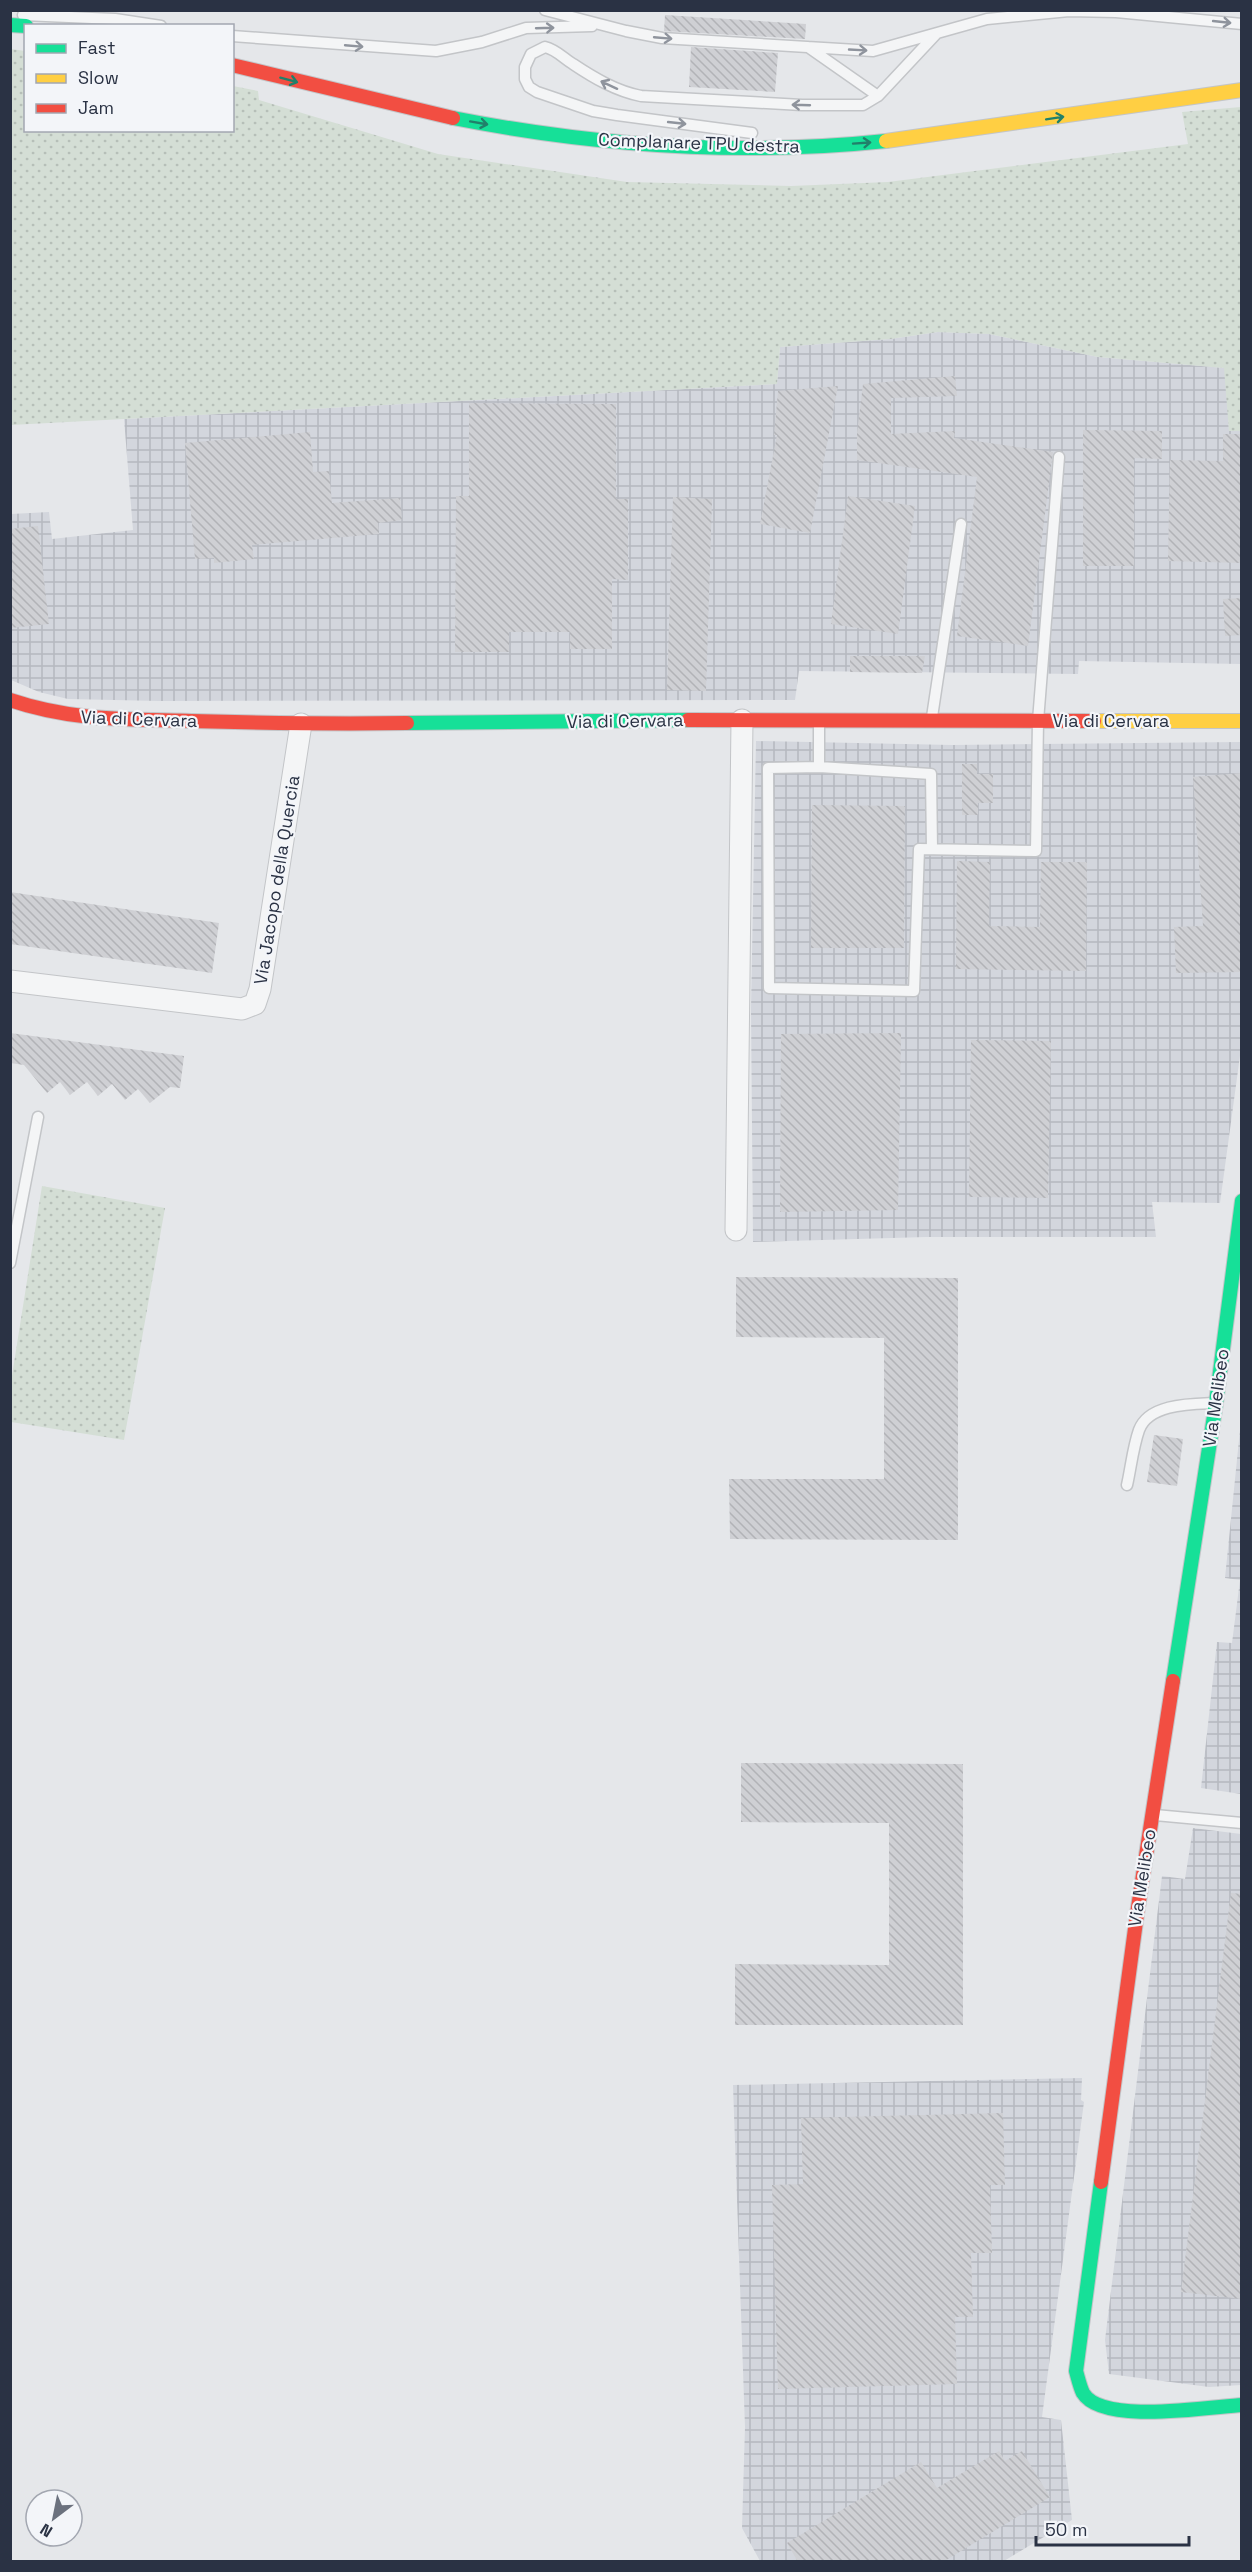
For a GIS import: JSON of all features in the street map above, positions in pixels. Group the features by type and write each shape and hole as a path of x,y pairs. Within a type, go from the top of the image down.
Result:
{"main road":[{"name":"Complanare TPU destra","path":"234,65 446,117 574,137 697,146 834,145 955,133 1242,90"},
{"name":"Via di Cervara","path":"10,700 43,711 84,718 301,724 742,720 1242,721"},
{"name":"Via Melibeo","path":"1242,1201 1216,1403 1137,1914 1076,2371 1084,2395 1105,2408 1135,2413 1242,2405"}],"street":[{"path":"736,1230 742,720"},
{"name":"Via Jacopo della Quercia","path":"10,981 242,1009 255,1004 260,989 301,724"}],"lane":[{"path":"545,10 662,38 873,51 987,19 1069,11 1116,12 1242,24"},
{"path":"10,16 34,14 116,18 150,24"},
{"path":"234,36 436,51 482,42 526,28 605,26"},
{"path":"834,145 593,111 537,92 529,87 525,80 525,67 531,54 545,47 556,51 594,78 626,93 641,96 862,105 878,96 936,34"},
{"path":"807,47 878,96"},
{"path":"932,849 931,774 819,767 768,768 769,988 914,991 919,849 1036,850 1038,721 1059,457"},
{"path":"931,720 961,524"},
{"path":"819,720 819,767"},
{"path":"10,1263 38,1117"},
{"path":"1127,1485 1140,1427 1155,1413 1181,1405 1216,1403"},
{"path":"1152,1815 1242,1823"}],"shaded area":[{"path":"11,49 24,51 24,132 234,132 234,86 258,91 259,100 438,154 627,182 791,186 888,182 1188,144 1182,112 1241,107 1241,431 1229,431 1224,368 1098,357 989,334 938,332 890,339 780,347 777,384 11,425"},
{"path":"938,332 989,334 1098,357 1225,368 1229,430 1241,431 1241,664 1079,661 1078,674 799,671 795,700 159,701 68,699 39,692 11,680 11,514 49,512 52,539 133,530 124,419 777,384 780,347 890,339"},
{"path":"756,741 952,745 1241,742 1242,1041 1220,1203 1152,1202 1156,1237 926,1237 753,1242 751,1009"},
{"path":"42,1186 165,1208 124,1440 11,1422 11,1382"},
{"path":"1241,1420 1241,1794 1201,1788 1217,1642 1232,1643 1240,1580 1225,1578"},
{"path":"1193,1828 1241,1834 1241,2385 1209,2387 1109,2374 1105,2340 1162,1876 1185,1879"},
{"path":"1082,2078 1081,2100 1084,2102 1042,2417 1061,2420 1072,2520 1004,2561 760,2561 742,2528 745,2427 733,2085"}],"building":[{"path":"665,15 806,24 805,39 664,31"},
{"path":"691,47 778,53 775,92 689,87"},
{"path":"955,376 957,396 891,398 891,434 955,431 954,438 1053,452 1028,646 957,636 977,477 857,460 857,433 863,384"},
{"path":"838,386 810,533 760,524 777,435 774,435 778,391"},
{"path":"469,403 616,404 616,499 628,499 628,580 612,579 612,649 570,649 570,632 509,632 509,652 455,652 456,496 469,496"},
{"path":"1083,430 1162,431 1162,459 1134,458 1134,566 1083,566"},
{"path":"310,432 313,472 329,471 332,503 400,498 402,520 378,523 379,534 252,545 254,559 214,563 214,558 195,559 185,443"},
{"path":"1223,434 1242,434 1242,563 1168,561 1170,460 1223,461"},
{"path":"848,496 915,506 898,634 831,624"},
{"path":"673,497 712,499 706,691 667,690"},
{"path":"38,526 49,624 10,628 10,529"},
{"path":"1242,598 1242,635 1225,636 1223,599"},
{"path":"850,656 925,656 922,673 850,672"},
{"path":"962,764 977,764 977,774 993,774 993,803 978,803 978,815 962,815"},
{"path":"1242,773 1242,972 1176,973 1174,927 1203,926 1193,777"},
{"path":"812,805 905,806 904,948 811,948"},
{"path":"957,861 990,862 989,926 1040,927 1041,862 1087,862 1086,971 956,969"},
{"path":"10,892 219,923 212,973 10,944"},
{"path":"10,1033 184,1056 180,1088 170,1087 150,1103 138,1089 125,1100 112,1084 98,1096 87,1082 70,1095 60,1082 47,1093 24,1065 10,1063"},
{"path":"901,1033 898,1210 780,1212 781,1034"},
{"path":"971,1040 1051,1041 1048,1198 969,1197"},
{"path":"736,1277 958,1278 958,1540 730,1539 729,1479 884,1479 884,1338 736,1337"},
{"path":"1154,1435 1183,1439 1177,1486 1147,1482"},
{"path":"741,1763 963,1764 963,2025 735,2025 735,1964 889,1965 889,1823 741,1822"},
{"path":"1231,1893 1242,1894 1242,2299 1181,2292"},
{"path":"1003,2113 1005,2185 990,2185 992,2253 971,2253 973,2317 955,2317 957,2384 778,2389 772,2185 803,2184 801,2118"},
{"path":"999,2451 1005,2461 1022,2451 1050,2497 943,2562 798,2562 787,2543 921,2462 937,2488"}],"traffic: fast":[{"path":"10,25 24,26"},
{"path":"453,118 560,136 669,146 778,148 886,141"},
{"path":"407,723 688,720"},
{"path":"1173,1681 1216,1403 1242,1201"},
{"path":"1101,2182 1076,2371 1083,2393 1094,2403 1111,2409 1133,2411 1182,2411 1242,2405"}],"traffic: slow":[{"path":"886,141 1242,90"},
{"path":"1094,721 1242,721"}],"traffic: jam":[{"path":"234,65 453,118"},
{"path":"10,700 55,712 122,719 272,723 407,723"},
{"path":"688,720 1094,721"},
{"path":"1101,2182 1137,1914 1173,1681"}]}
